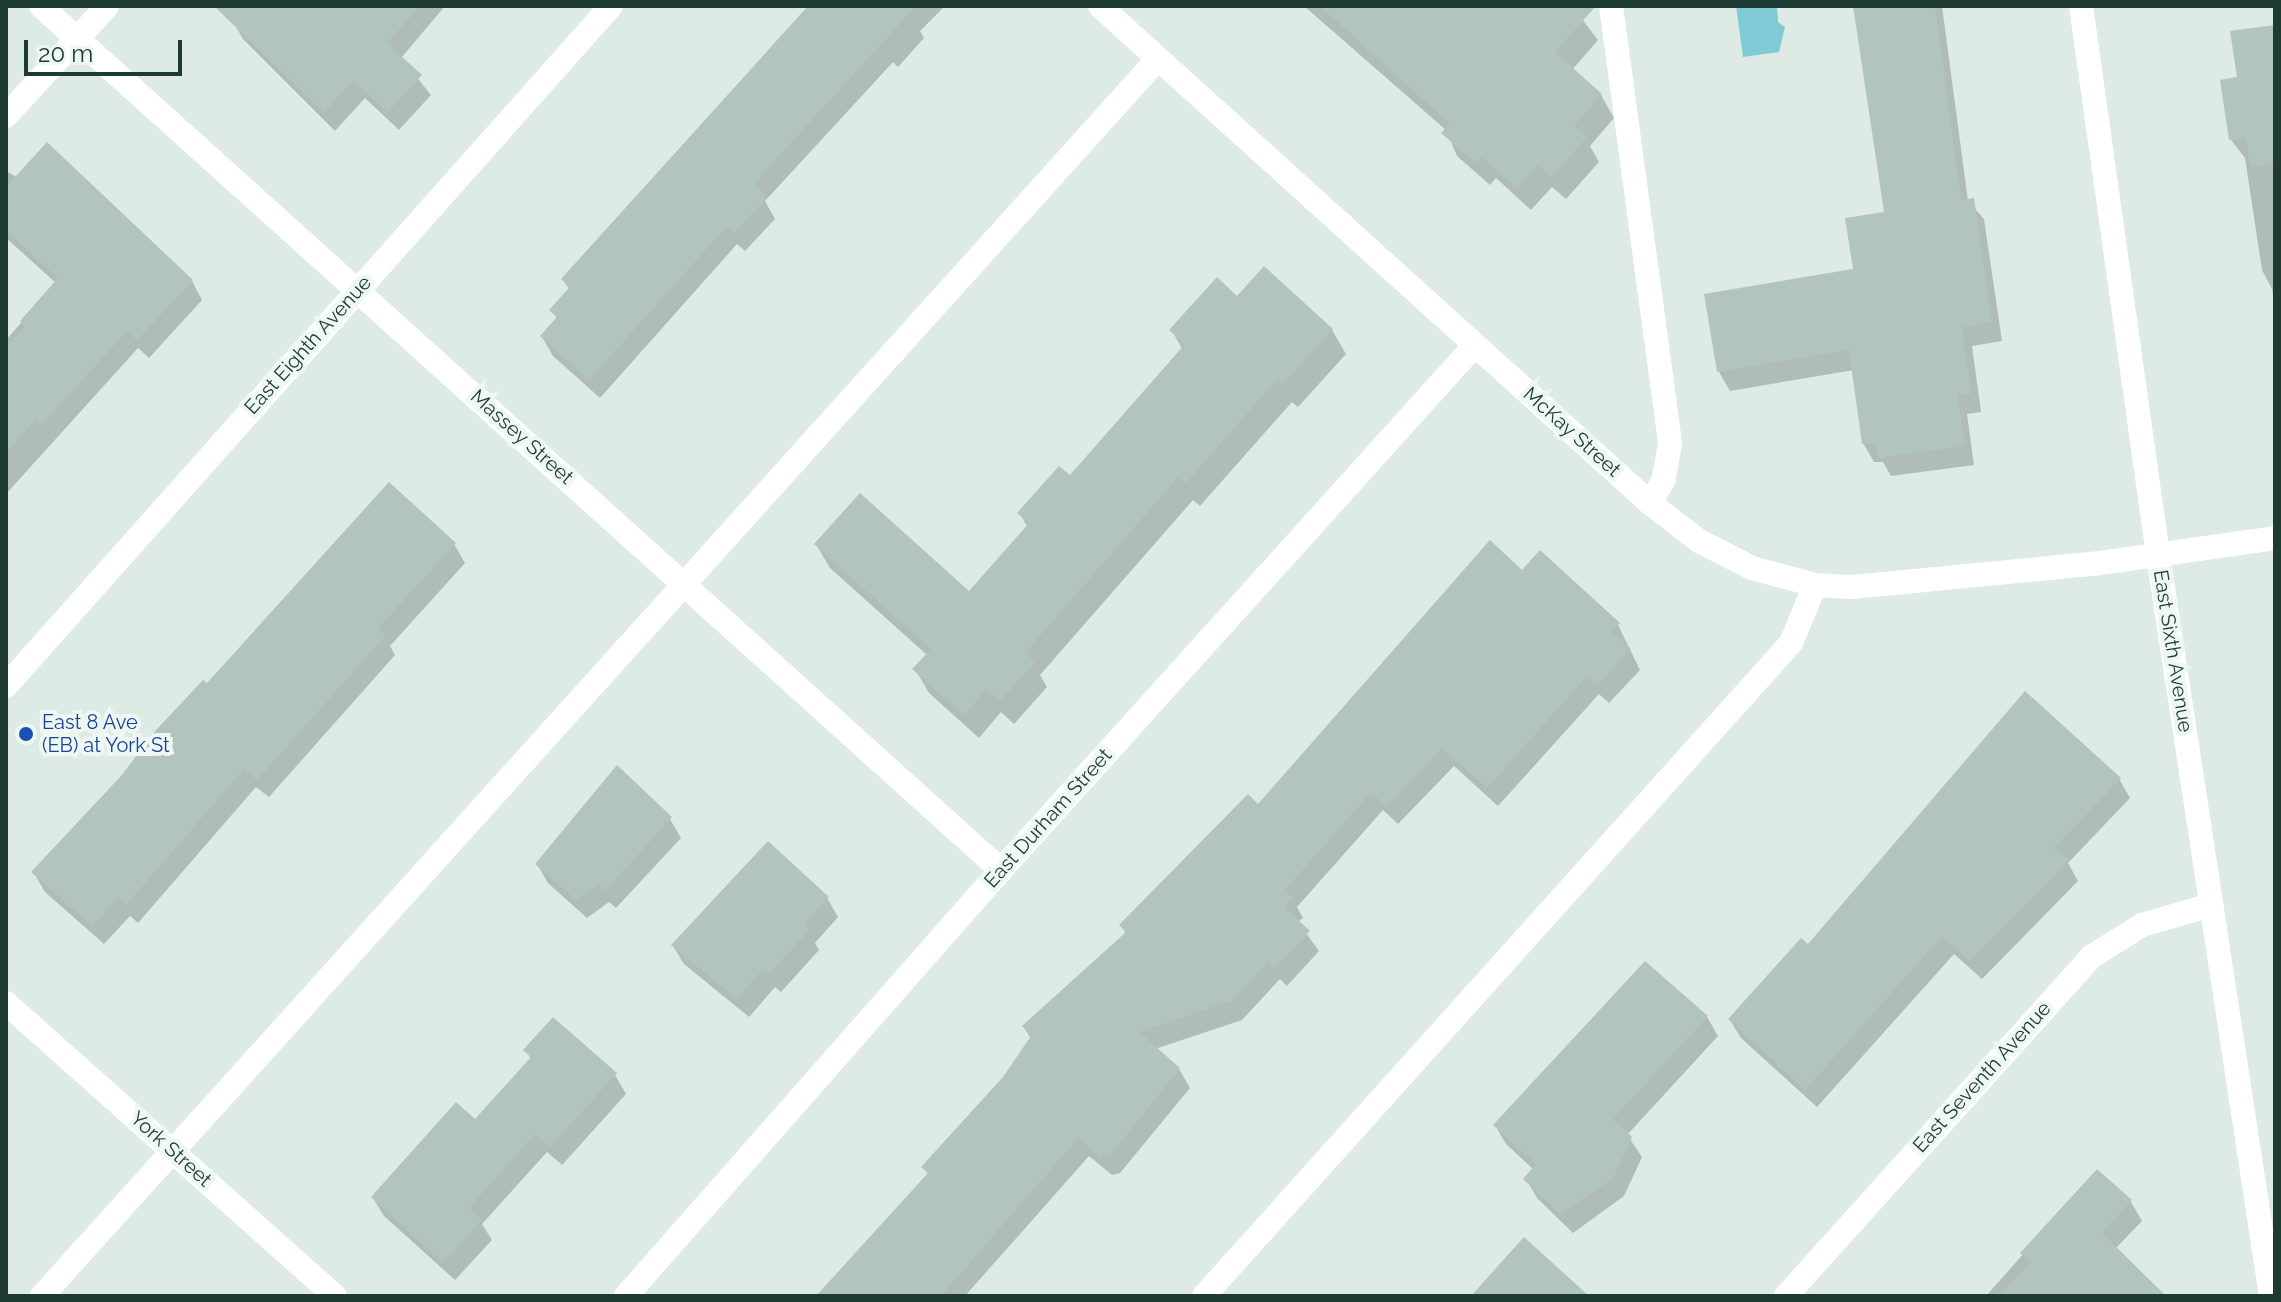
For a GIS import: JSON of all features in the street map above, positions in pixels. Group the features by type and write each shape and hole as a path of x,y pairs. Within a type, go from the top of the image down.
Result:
{"street":[{"name":"Massey Street","path":"41,6 688,584 1001,870"},
{"path":"6,116 107,6"},
{"name":"East Eighth Avenue","path":"6,686 611,6"},
{"name":"McKay Street","path":"1100,6 1126,15 1157,60 1650,503 1712,548 1752,568 1815,585 1852,587 2158,555 2275,538"},
{"path":"1611,6 1670,444 1664,479 1650,503"},
{"name":"East Sixth Avenue","path":"2081,6 2158,555 2271,1296"},
{"path":"42,1296 688,584 1157,60"},
{"name":"East Durham Street","path":"626,1296 1001,870 1475,345"},
{"path":"1204,1296 1791,643 1815,585"},
{"name":"East Seventh Avenue","path":"1786,1296 2091,957 2142,925 2211,905"},
{"name":"York Street","path":"6,1003 335,1296"}],"water":[{"path":"1736,6 1777,6 1778,22 1785,27 1779,52 1743,57"}],"building":[{"path":"214,6 420,6 387,43 422,75 388,112 353,80 324,113"},
{"path":"808,6 916,6 755,182 766,199 734,233 726,227 589,380 540,336 557,317 549,310 570,287 561,279"},
{"path":"1320,6 1596,6 1555,52 1602,94 1574,126 1587,137 1552,177 1538,165 1517,188 1482,157 1476,163 1441,133 1450,124"},
{"path":"1853,6 1935,6 1961,200 1974,198 1992,322 1962,327 1971,394 1958,395 1965,446 1878,458 1876,443 1862,444 1849,350 1717,372 1704,294 1853,269 1845,218 1884,212"},
{"path":"2275,25 2275,164 2250,166 2246,138 2229,140 2220,80 2237,77 2230,31"},
{"path":"47,142 193,280 137,340 127,331 42,424 36,419 6,452 6,347 25,326 20,321 58,278 6,231 6,187"},
{"path":"1264,266 1333,329 1283,384 1277,379 1186,483 1178,477 1025,653 1035,662 1000,701 986,689 964,715 912,669 931,649 814,544 860,493 969,591 1029,523 1017,513 1059,466 1070,475 1185,344 1169,330 1217,277 1237,296"},
{"path":"389,482 456,543 378,628 386,635 257,780 244,769 126,905 118,898 92,926 31,872 121,776 157,729 203,680 207,683"},
{"path":"1490,540 1522,570 1540,550 1620,623 1612,632 1631,649 1597,685 1587,676 1487,788 1442,748 1387,807 1371,792 1285,890 1293,898 1284,907 1310,931 1275,968 1268,962 1231,1001 1139,1032 1180,1068 1109,1156 1105,1152 1100,1158 1078,1138 941,1296 816,1296 928,1173 921,1167 1003,1077 1031,1036 1022,1026 1126,932 1119,925 1248,794 1258,804"},
{"path":"2025,691 2121,778 2054,848 2069,860 1970,961 1942,936 1805,1090 1728,1019 1801,938 1808,944"},
{"path":"617,765 672,817 605,891 598,884 576,900 535,864"},
{"path":"768,841 829,897 804,924 810,929 769,974 763,969 737,999 671,945"},
{"path":"1645,961 1708,1016 1613,1119 1632,1137 1614,1177 1561,1215 1523,1179 1536,1164 1493,1125"},
{"path":"553,1017 617,1073 550,1147 535,1134 469,1208 482,1220 443,1263 371,1197 456,1102 475,1119 531,1057 523,1050"},
{"path":"2097,1169 2132,1200 2102,1233 2166,1296 2000,1296 2030,1262 2020,1253"},
{"path":"1524,1237 1589,1296 1471,1296"}],"place":[{"name":"East 8 Ave (EB) at York St","path":"26,734"}]}
